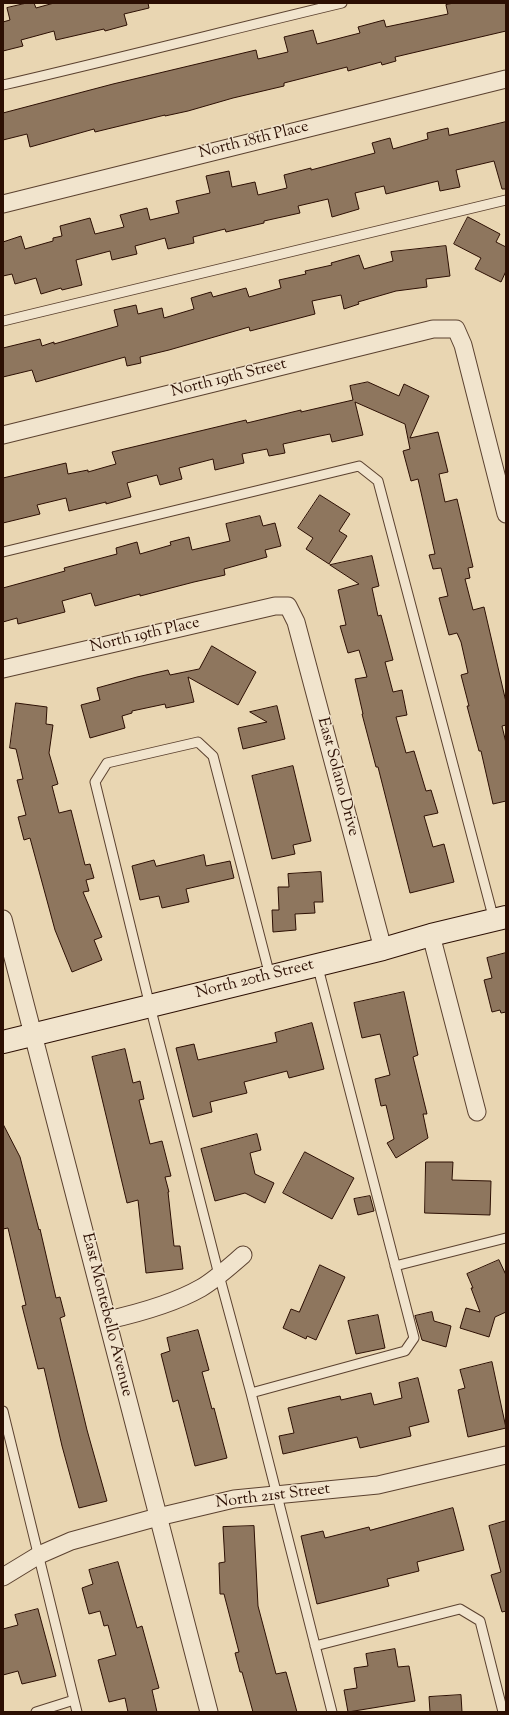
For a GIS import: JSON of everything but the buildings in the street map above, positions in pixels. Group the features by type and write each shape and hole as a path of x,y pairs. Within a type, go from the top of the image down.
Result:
{"street":[{"name":"North 18th Place","path":"3,204 506,79"},
{"name":"North 19th Street","path":"3,435 433,329 456,329 463,345 506,514"},
{"name":"North 19th Place","path":"3,669 275,606 288,606"},
{"name":"East Solano Drive","path":"288,606 296,622 383,949"},
{"name":"East Montebello Avenue","path":"3,919 209,1712"},
{"name":"North 20th Street","path":"3,1042 500,919"},
{"path":"431,935 477,1112"},
{"path":"108,1320 167,1303 201,1288 243,1255"},
{"name":"North 21st Street","path":"3,1577 39,1555 71,1541 158,1517 234,1499 378,1485 506,1455"}],"lane":[{"path":"3,85 124,58 172,44 342,3"},
{"path":"3,321 506,200"},
{"path":"3,552 359,466 378,481 500,919"},
{"path":"270,976 213,756 198,742 107,763 95,782 150,1006 332,1712"},
{"path":"251,1393 405,1351 414,1338 317,964"},
{"path":"395,1266 506,1238"},
{"path":"3,1411 6,1437 39,1555 77,1712"},
{"path":"315,1646 460,1609 480,1621 503,1712"},
{"path":"36,1712 74,1700"}]}
